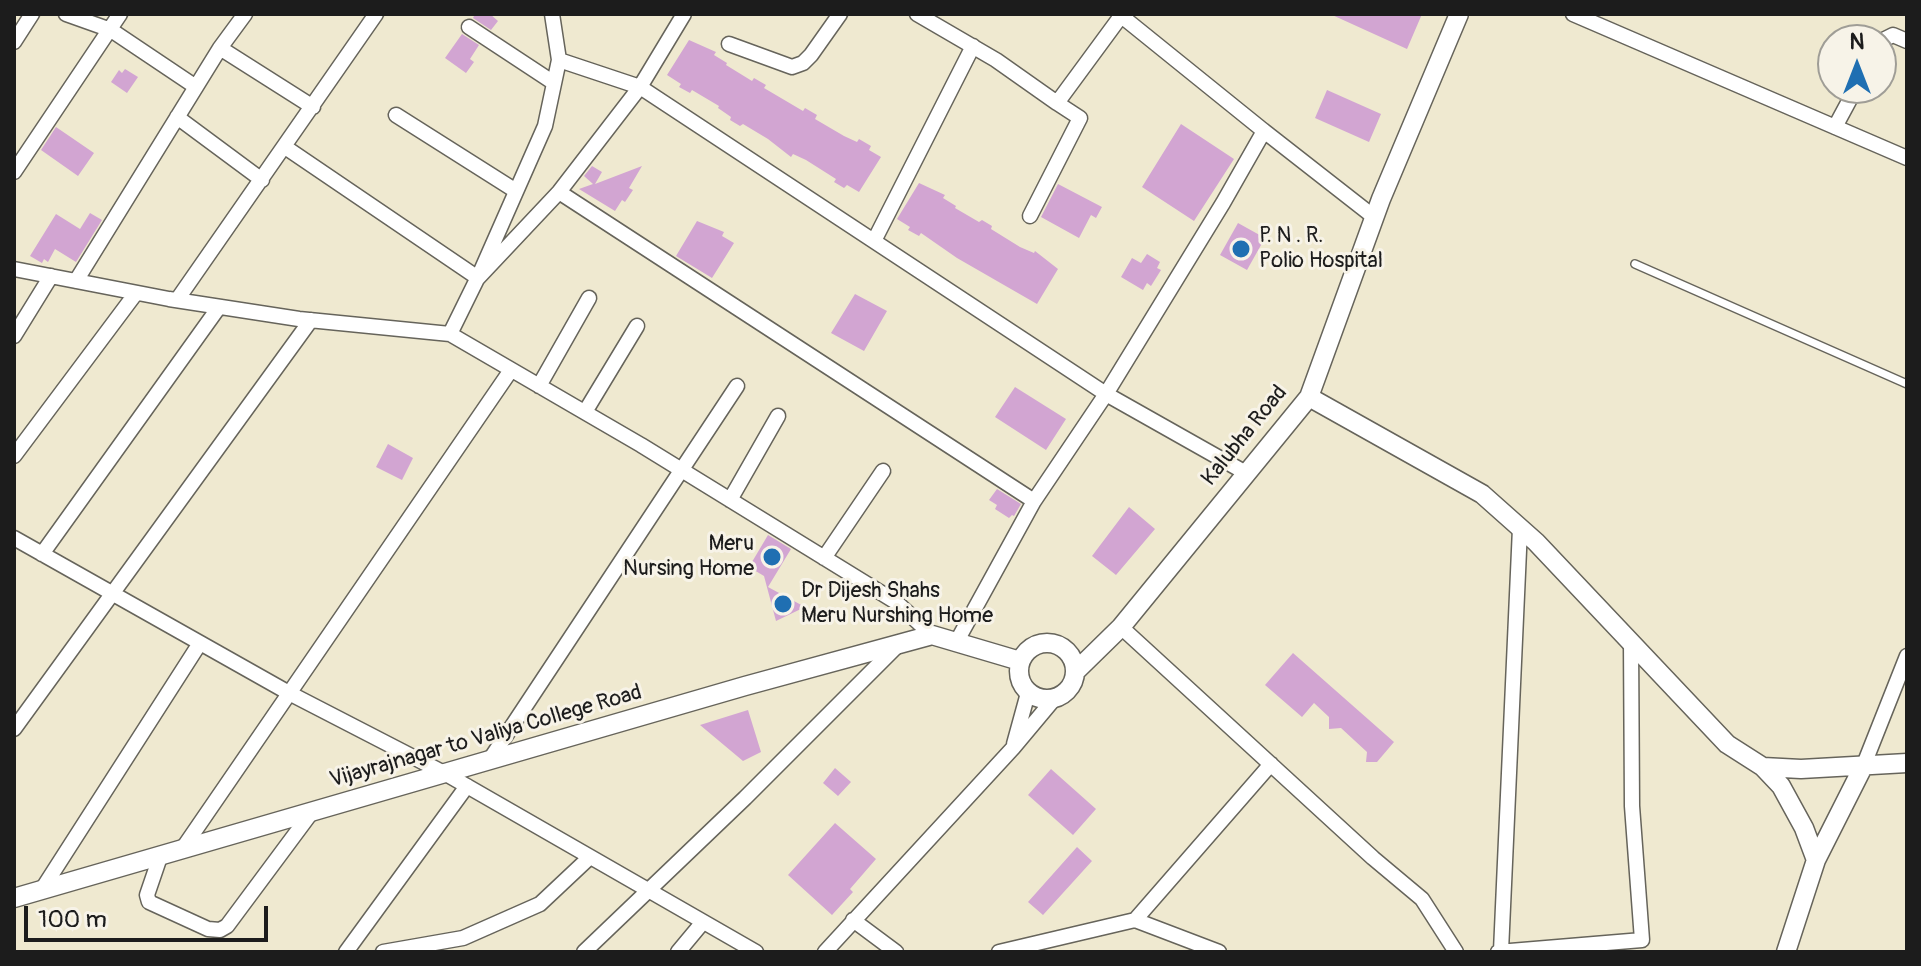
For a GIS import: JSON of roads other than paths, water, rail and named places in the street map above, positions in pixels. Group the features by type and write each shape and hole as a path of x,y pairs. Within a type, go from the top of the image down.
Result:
{"street":[{"path":"14,42 32,14"},
{"path":"66,14 111,30 196,87"},
{"path":"14,172 120,14"},
{"path":"76,281 220,48 245,14"},
{"path":"177,300 376,14"},
{"path":"450,334 545,126 559,60 552,14"},
{"path":"478,278 559,192 640,87 684,14"},
{"path":"729,44 792,67 803,63 811,55 840,14"},
{"path":"917,14 973,46 1080,118 1030,216"},
{"name":"Kalubha Road","path":"1075,672 1116,632 1309,397 1374,217 1459,14"},
{"path":"1573,14 1907,158"},
{"path":"1057,103 1120,15 1374,217"},
{"path":"469,27 554,83"},
{"path":"874,241 973,46"},
{"path":"220,48 313,107"},
{"path":"559,60 640,87 1106,394 1246,473"},
{"path":"1835,127 1847,104"},
{"path":"396,115 516,191"},
{"path":"177,117 262,180"},
{"path":"965,643 1034,501 1106,394 1264,131"},
{"path":"285,147 478,278"},
{"path":"559,192 1034,501"},
{"path":"14,269 219,307 450,334 585,412 896,602 932,635"},
{"path":"14,336 51,276"},
{"path":"14,456 136,293"},
{"path":"539,386 589,298"},
{"path":"42,554 219,307"},
{"path":"14,729 311,320"},
{"path":"585,412 637,326"},
{"path":"181,851 511,370"},
{"path":"489,761 737,386"},
{"path":"1309,397 1482,494 1520,528 1727,744 1763,767 1781,786 1804,828 1816,860"},
{"path":"730,500 778,416"},
{"path":"824,558 883,471"},
{"path":"1520,528 1500,951 1645,946 1632,806 1631,641"},
{"path":"14,538 289,693 446,774 756,952"},
{"path":"1067,651 1116,632 1271,764 1422,899 1456,952"},
{"name":"Vijayrajnagar to Valiya College Road","path":"14,898 745,686 932,635 1020,661"},
{"path":"41,891 200,643"},
{"name":"Vijayrajnagar to Valiya College Road","path":"965,643 1034,645"},
{"path":"825,952 1013,748 1054,699 1069,689 1075,672 1067,651 1051,643 1034,645 1020,661 1019,678 1028,693 1054,699"},
{"path":"584,952 650,891 899,644"},
{"path":"1786,952 1816,860 1863,767 1907,656"},
{"path":"1013,748 1028,693"},
{"path":"1763,767 1801,769 1907,763"},
{"path":"1135,920 1271,764"},
{"path":"346,952 467,786"},
{"path":"160,857 147,895 149,902 208,929 220,930 227,926 311,813"},
{"path":"383,952 463,938 540,904 590,857"},
{"path":"853,920 896,952"},
{"path":"999,952 1135,920 1219,952"},
{"path":"678,952 703,922"}],"lane":[{"path":"1635,264 1907,384"}],"place":[{"name":"P. N . R. Polio Hospital","path":"1241,249"},
{"name":"Meru Nursing Home","path":"772,557"},
{"name":"Dr Dijesh Shahs Meru Nurshing Home","path":"783,604"}]}
